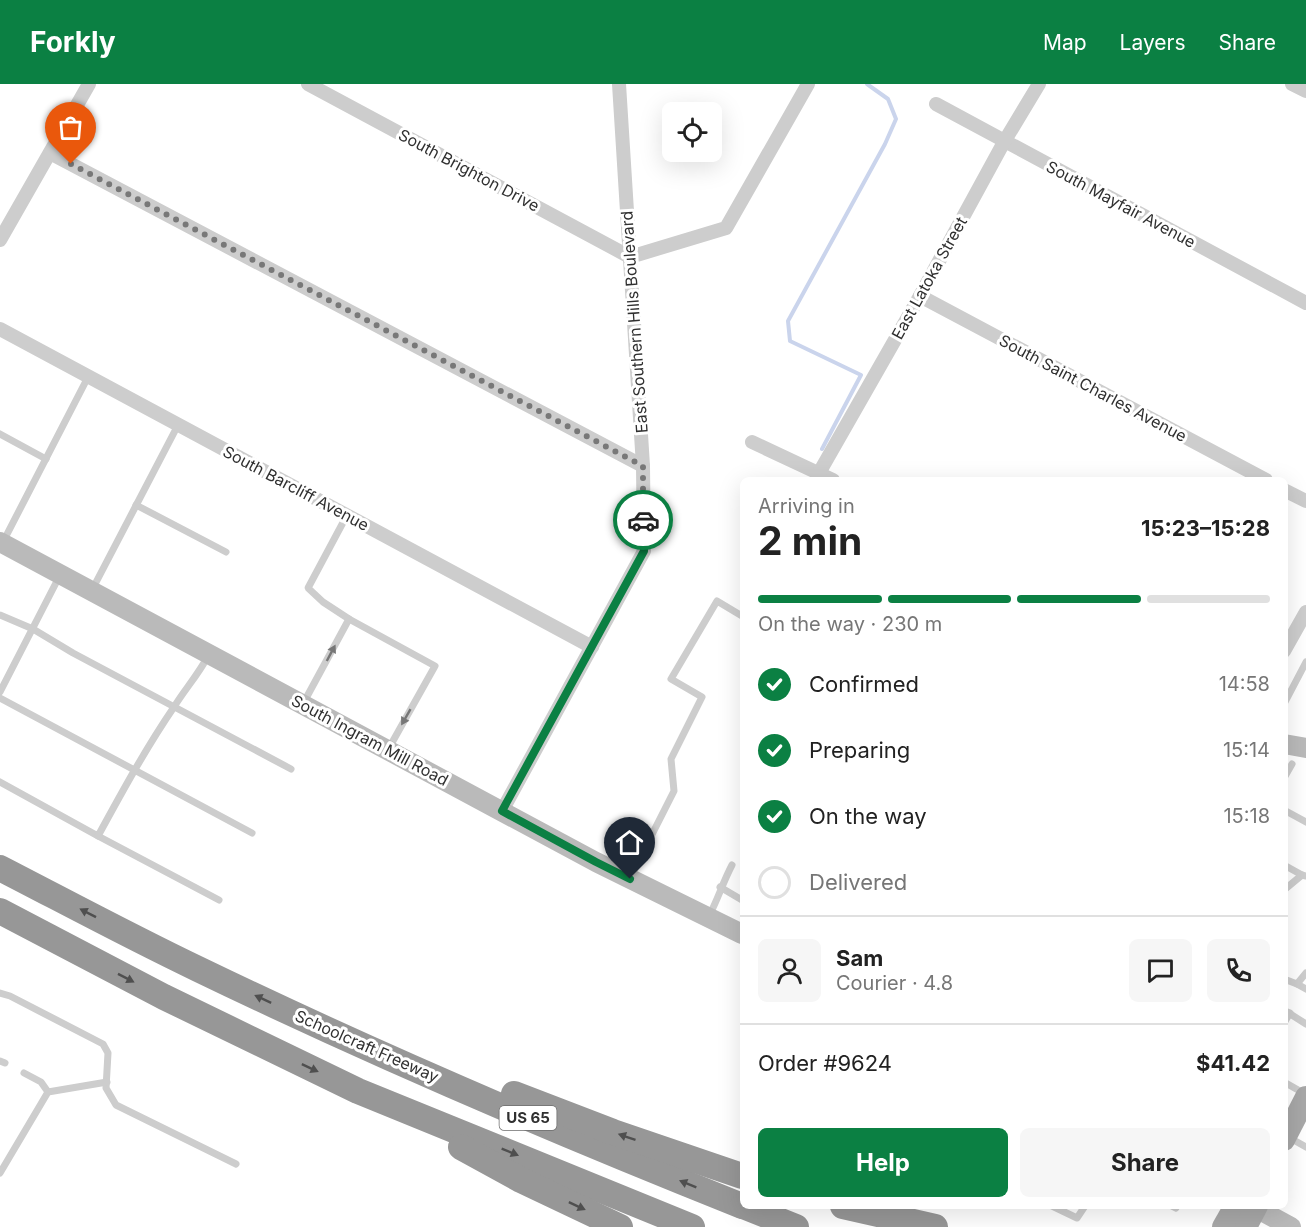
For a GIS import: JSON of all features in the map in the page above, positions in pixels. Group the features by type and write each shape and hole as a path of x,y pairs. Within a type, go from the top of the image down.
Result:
{"highway":[{"name":"Schoolcraft Freeway","path":"0,868 198,969 316,1024 557,1130 740,1205"},
{"name":"US 65","path":"0,911 164,997 358,1091 692,1227"},
{"path":"316,1024 491,1084 613,1132 740,1175"},
{"path":"358,1091 521,1180 620,1227"},
{"name":"Schoolcraft Freeway","path":"751,1209 796,1227"},
{"path":"856,1209 935,1227"}],"main road":[{"path":"1288,1131 1306,1096"},
{"path":"1223,1227 1249,1212"}],"street":[{"path":"0,240 89,84"},
{"name":"South Brighton Drive","path":"308,84 630,257"},
{"name":"East Southern Hills Boulevard","path":"502,811 644,551 643,466 619,84"},
{"path":"630,257 726,228 808,84"},
{"name":"East Latoka Street","path":"819,472 920,296 1004,142 1040,84"},
{"path":"1292,84 1306,91"},
{"name":"South Mayfair Avenue","path":"936,104 1306,303"},
{"path":"50,153 643,466"},
{"name":"South Saint Charles Avenue","path":"920,296 1260,477"},
{"name":"South Barcliff Avenue","path":"0,329 592,647"},
{"path":"752,442 828,477"},
{"path":"1288,492 1306,501"},
{"name":"South Ingram Mill Road","path":"1,542 596,862 710,916 740,933"},
{"path":"1288,644 1306,612"},
{"path":"1288,745 1306,748"},
{"path":"1249,1212 1291,1227"}],"lane":[{"path":"1,542 88,377"},
{"path":"92,591 178,425"},
{"path":"0,434 46,459"},
{"path":"136,505 226,552"},
{"path":"347,515 308,588 323,602 349,619 435,666 388,750"},
{"path":"0,692 60,574"},
{"path":"630,879 674,791 671,759 702,697 670,679 717,601 740,615"},
{"path":"0,615 33,629 83,659 291,769"},
{"path":"303,704 349,619"},
{"path":"98,836 135,769 210,654"},
{"path":"1288,696 1306,662"},
{"path":"0,698 252,832"},
{"path":"1288,771 1292,764"},
{"path":"0,782 219,900"},
{"path":"1288,812 1305,820"},
{"path":"710,916 717,902 720,887 732,865"},
{"path":"1288,868 1304,876 1288,887"},
{"path":"720,887 740,899"},
{"path":"1297,984 1306,972"},
{"path":"1288,981 1306,989"},
{"path":"0,993 103,1044 108,1053 106,1088 116,1105 236,1164"},
{"path":"1288,1013 1306,1024"},
{"path":"24,1073 41,1082 48,1092"},
{"path":"0,1173 48,1092 107,1082"},
{"path":"1288,1085 1306,1096"},
{"path":"1288,1138 1306,1147"},
{"path":"1058,1209 1077,1218 1083,1209"}],"waterway":[{"path":"822,449 861,375 790,341 788,321 885,144 896,119 888,99 867,84"}],"way so far":[{"path":"71,164 643,466 643,520"}],"route":[{"path":"630,879 502,811 644,551 643,520"}]}
